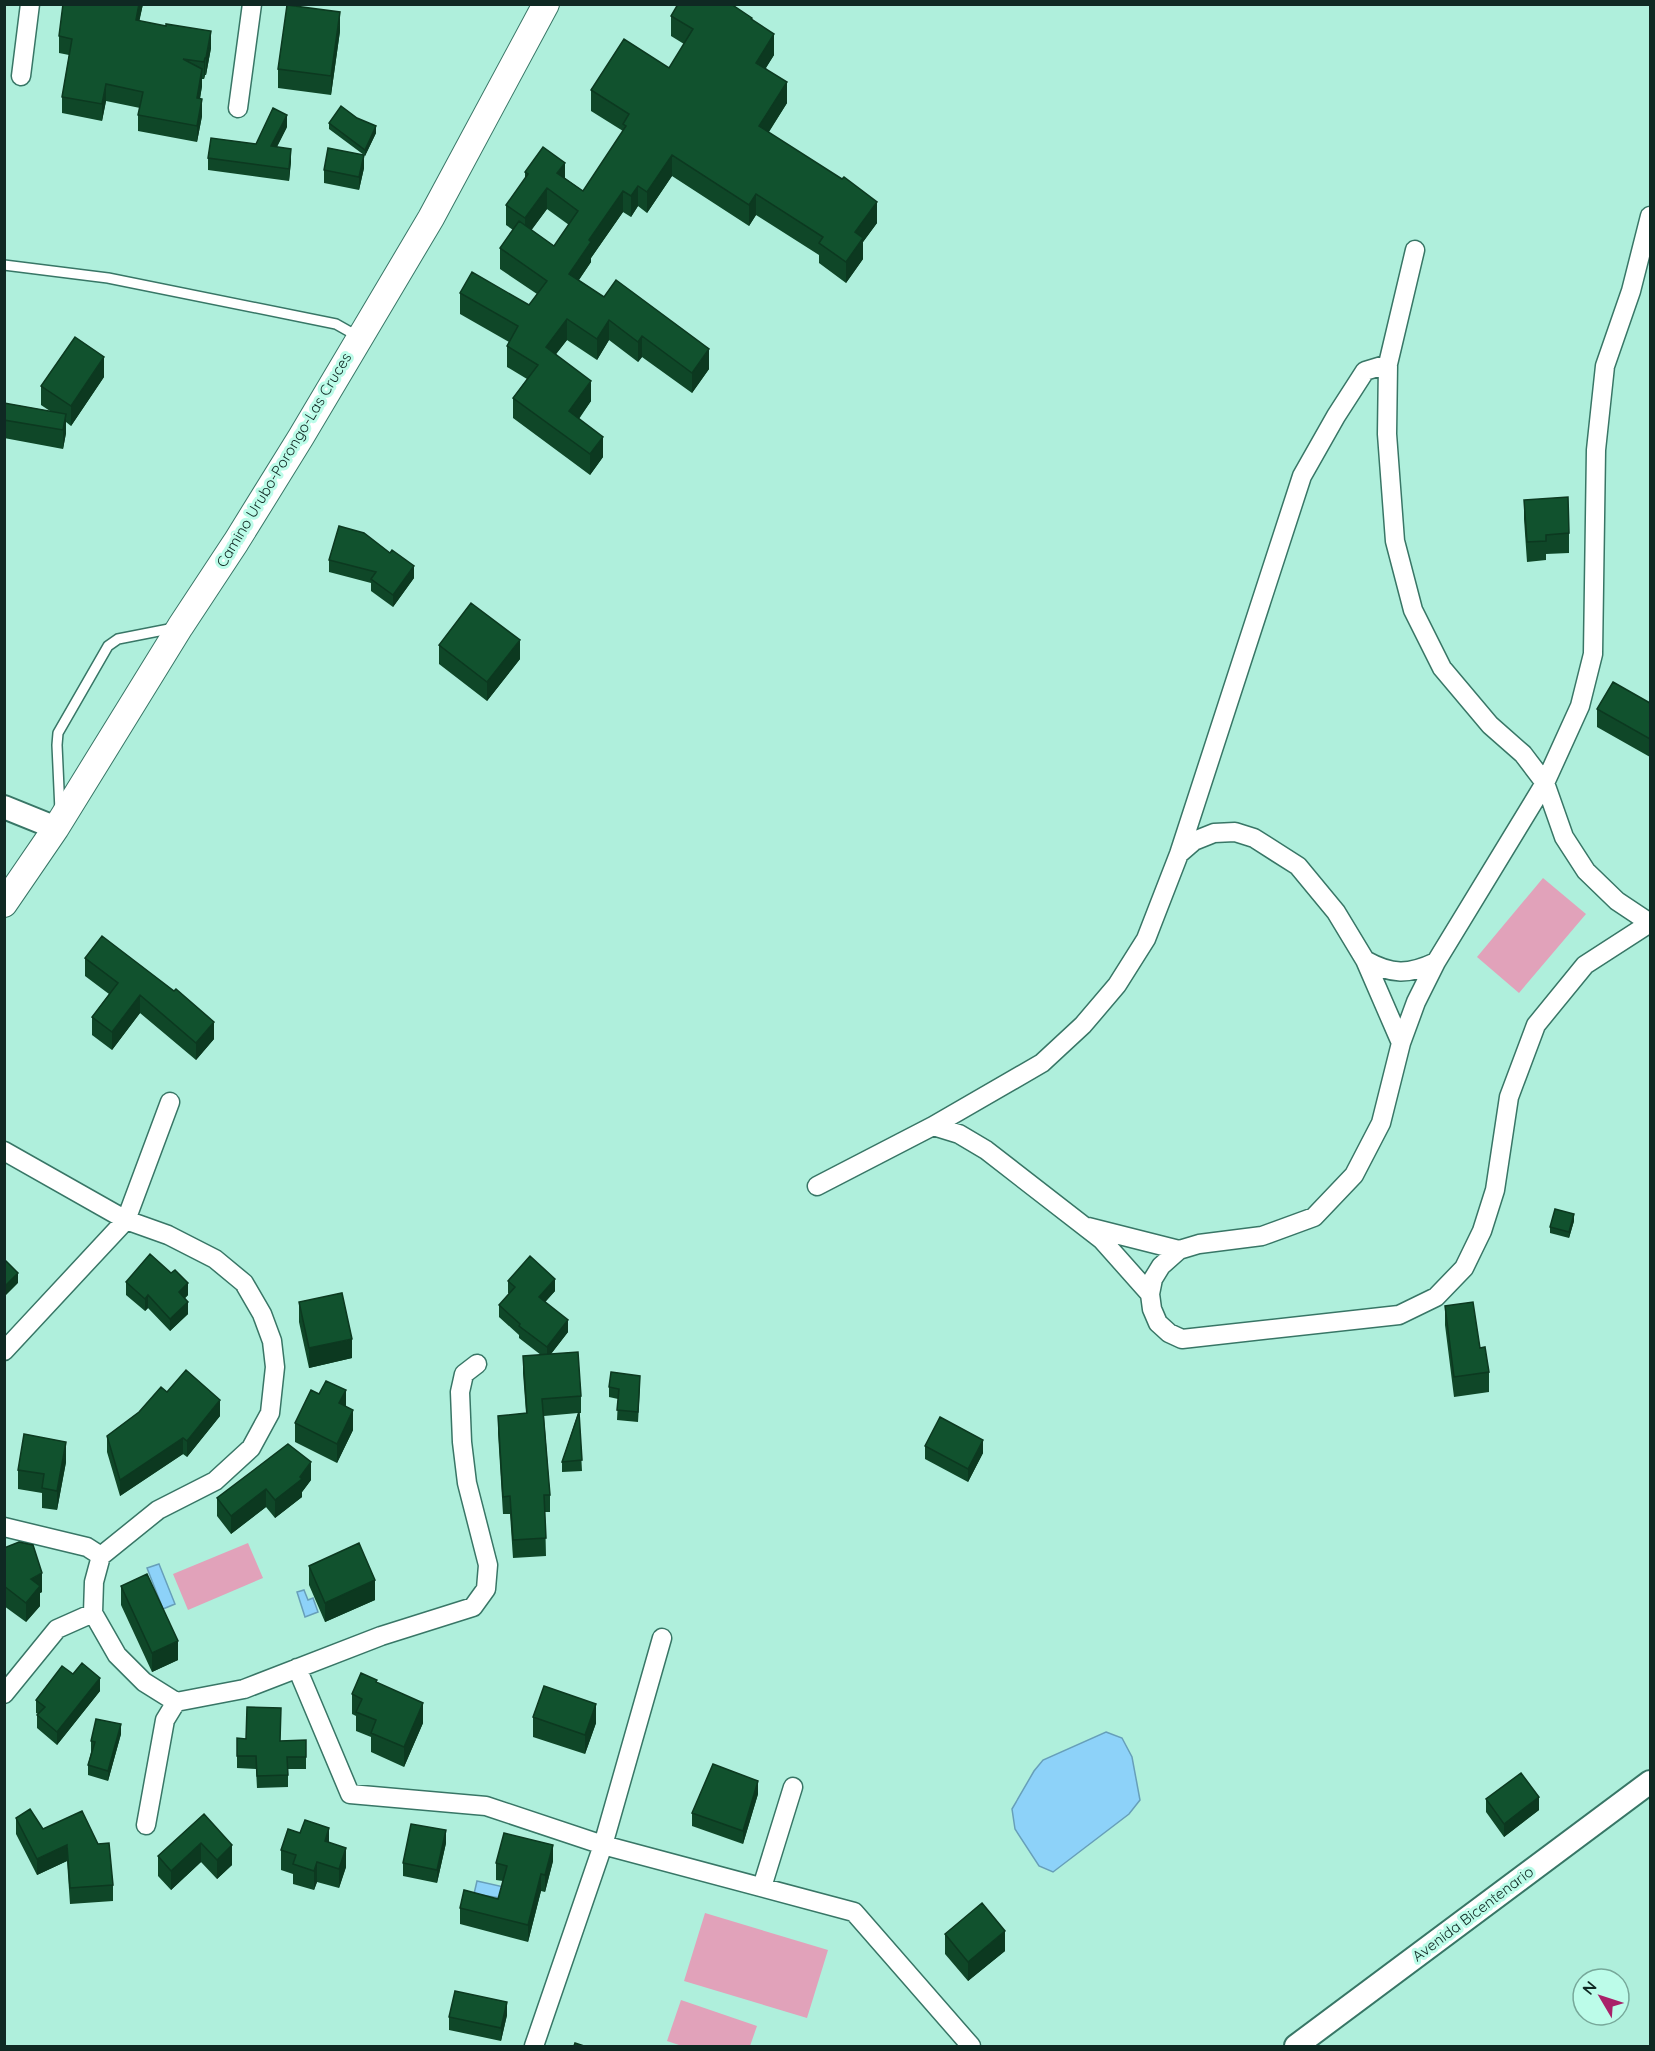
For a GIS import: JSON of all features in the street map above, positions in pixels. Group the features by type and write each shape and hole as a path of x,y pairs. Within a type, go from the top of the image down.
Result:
{"main road":[{"name":"Camino Urubo-Porongo-Las Cruces","path":"4,904 58,824 289,456 431,218 546,4"}],"street":[{"path":"21,76 30,4"},
{"path":"238,108 252,4"},
{"path":"1415,250 1388,364 1387,434 1395,541 1413,610 1442,668 1490,725 1523,754 1545,783 1564,837 1586,870 1617,901 1650,923 1585,965 1536,1025 1509,1097 1495,1190 1482,1231 1464,1268 1436,1297 1400,1315 1182,1339 1169,1333 1158,1323 1152,1309 1150,1294 1153,1279 1161,1266 1179,1250 1199,1244 1262,1236 1314,1217 1354,1175 1381,1123 1401,1044 1416,1002 1436,962 1545,783 1580,706 1593,654 1596,450 1605,366 1631,291 1650,216"},
{"path":"817,1186 933,1126 1042,1063 1083,1025 1117,985 1146,939 1179,854 1302,476 1365,371 1388,364"},
{"path":"4,807 58,824"},
{"path":"1179,854 1194,841 1214,833 1235,832 1254,838 1298,866 1336,912 1365,960 1401,1044"},
{"path":"1365,960 1382,969 1400,973 1419,970 1436,962"},
{"path":"4,1351 126,1220 170,1102"},
{"path":"933,1126 959,1134 986,1150 1102,1240 1150,1294"},
{"path":"4,1151 126,1220 168,1234 215,1259 244,1283 262,1314 272,1341 275,1367 270,1413 251,1448 215,1481 158,1510 101,1556 94,1582 93,1613 117,1655 144,1682 176,1702 244,1689 381,1636 473,1607 486,1589 488,1565 467,1484 460,1392 464,1374 477,1364"},
{"path":"1083,1226 1179,1250"},
{"path":"4,1527 87,1547 101,1556"},
{"path":"4,1694 57,1629 93,1613"},
{"path":"534,2046 603,1845 662,1638"},
{"path":"297,1668 350,1794 486,1806 603,1845 854,1912 971,2046"},
{"path":"146,1825 165,1720 176,1702"},
{"name":"Avenida Bicentenario","path":"1296,2046 1650,1782"},
{"path":"762,1887 793,1787"}],"lane":[{"path":"4,265 108,278 336,324 359,337"},
{"path":"58,824 58,733 108,646 118,639 180,627"}],"shaded area":[{"path":"1543,878 1586,914 1519,993 1477,957"},
{"path":"248,1543 263,1578 188,1610 173,1574"},
{"path":"705,1913 828,1950 807,2018 684,1981"},
{"path":"681,2000 757,2026 750,2046 682,2046 667,2041"}],"water":[{"path":"159,1564 175,1604 163,1609 147,1568"},
{"path":"304,1590 308,1600 313,1598 318,1612 305,1617 297,1592"},
{"path":"1106,1732 1122,1738 1132,1757 1140,1800 1129,1814 1053,1872 1039,1866 1015,1829 1012,1809 1043,1760"},
{"path":"477,1881 504,1887 501,1898 474,1894"}],"building":[{"path":"63,4 139,4 136,20 211,31 204,62 183,59 202,69 197,98 202,99 197,126 138,115 143,92 106,84 102,104 62,97 72,39 59,36"},
{"path":"678,4 731,4 774,34 756,63 787,82 759,126 842,179 844,177 877,202 855,232 863,238 846,262 819,243 823,237 756,194 749,205 672,155 647,192 638,186 631,196 623,191 569,274 604,297 616,280 709,349 692,373 642,336 638,342 609,320 597,339 567,319 546,347 591,381 569,411 603,437 590,454 513,398 538,365 507,346 518,326 460,293 472,272 529,305 547,281 500,248 519,221 554,246 578,211 547,188 525,218 506,205 528,174 525,172 543,147 565,163 557,173 583,191 626,126 623,124 629,114 591,90 624,39 669,68 693,29 671,16"},
{"path":"287,5 340,12 331,76 278,69"},
{"path":"341,106 357,118 376,126 365,150 329,123"},
{"path":"273,108 287,115 271,146 291,149 289,169 208,158 211,138 256,144"},
{"path":"328,148 364,155 359,177 324,170"},
{"path":"75,337 104,357 71,406 41,386"},
{"path":"4,403 66,414 63,430 4,420"},
{"path":"1568,497 1569,533 1546,535 1546,541 1527,542 1524,500"},
{"path":"339,526 364,533 390,553 392,550 414,566 393,595 371,579 376,572 329,560"},
{"path":"471,603 520,640 487,682 439,645"},
{"path":"1613,682 1650,703 1650,739 1597,709"},
{"path":"102,936 174,991 176,989 214,1022 196,1043 140,995 112,1032 92,1017 118,983 85,958"},
{"path":"1555,1209 1574,1214 1569,1232 1550,1227"},
{"path":"150,1254 171,1273 175,1270 188,1283 179,1292 188,1302 170,1319 148,1295 145,1299 126,1282"},
{"path":"530,1256 555,1279 539,1297 568,1320 547,1347 519,1326 520,1324 499,1305 515,1287 508,1281"},
{"path":"4,1259 18,1273 4,1287"},
{"path":"342,1293 352,1339 309,1348 299,1302"},
{"path":"1473,1302 1480,1348 1485,1347 1489,1372 1454,1377 1445,1306"},
{"path":"578,1352 581,1396 542,1399 550,1495 544,1495 546,1538 513,1540 510,1496 503,1497 498,1416 527,1413 523,1356"},
{"path":"186,1370 220,1400 187,1441 183,1438 120,1480 107,1436 139,1412 161,1387 167,1392"},
{"path":"611,1372 640,1376 638,1412 617,1410 619,1389 609,1387"},
{"path":"326,1381 346,1390 339,1403 353,1410 337,1444 295,1423 311,1390 319,1394"},
{"path":"579,1412 582,1460 562,1462"},
{"path":"940,1417 983,1440 968,1469 925,1446"},
{"path":"24,1434 66,1442 57,1491 42,1488 44,1474 18,1470"},
{"path":"288,1444 311,1462 300,1477 302,1479 275,1500 266,1489 231,1516 217,1498"},
{"path":"19,1542 33,1545 42,1573 31,1579 40,1586 26,1603 4,1586 4,1548"},
{"path":"359,1543 375,1580 325,1603 309,1566"},
{"path":"147,1574 178,1641 152,1653 121,1586"},
{"path":"82,1663 100,1678 57,1732 37,1715 45,1707 36,1700 62,1666 73,1674"},
{"path":"361,1673 423,1703 404,1747 371,1733 376,1720 356,1712 362,1699 352,1694"},
{"path":"544,1686 596,1704 585,1735 533,1717"},
{"path":"247,1707 281,1708 280,1741 306,1740 306,1757 287,1757 288,1775 257,1776 256,1756 237,1756 237,1738 246,1739"},
{"path":"96,1719 121,1724 108,1771 88,1765 95,1742 91,1741"},
{"path":"713,1764 758,1781 743,1831 692,1813"},
{"path":"1521,1773 1539,1797 1504,1824 1486,1799"},
{"path":"30,1809 43,1829 82,1811 98,1844 109,1843 113,1885 70,1888 67,1845 37,1859 16,1818"},
{"path":"204,1814 232,1845 217,1860 201,1843 171,1871 158,1856"},
{"path":"305,1820 329,1828 325,1841 346,1848 339,1869 317,1862 314,1871 293,1864 296,1855 281,1850 288,1829 300,1833"},
{"path":"411,1824 446,1830 437,1870 403,1863"},
{"path":"504,1833 553,1845 545,1875 541,1874 528,1925 460,1908 464,1890 498,1899 507,1866 496,1863"},
{"path":"982,1903 1005,1931 968,1962 945,1934"},
{"path":"455,1991 507,2002 501,2028 449,2017"}]}
